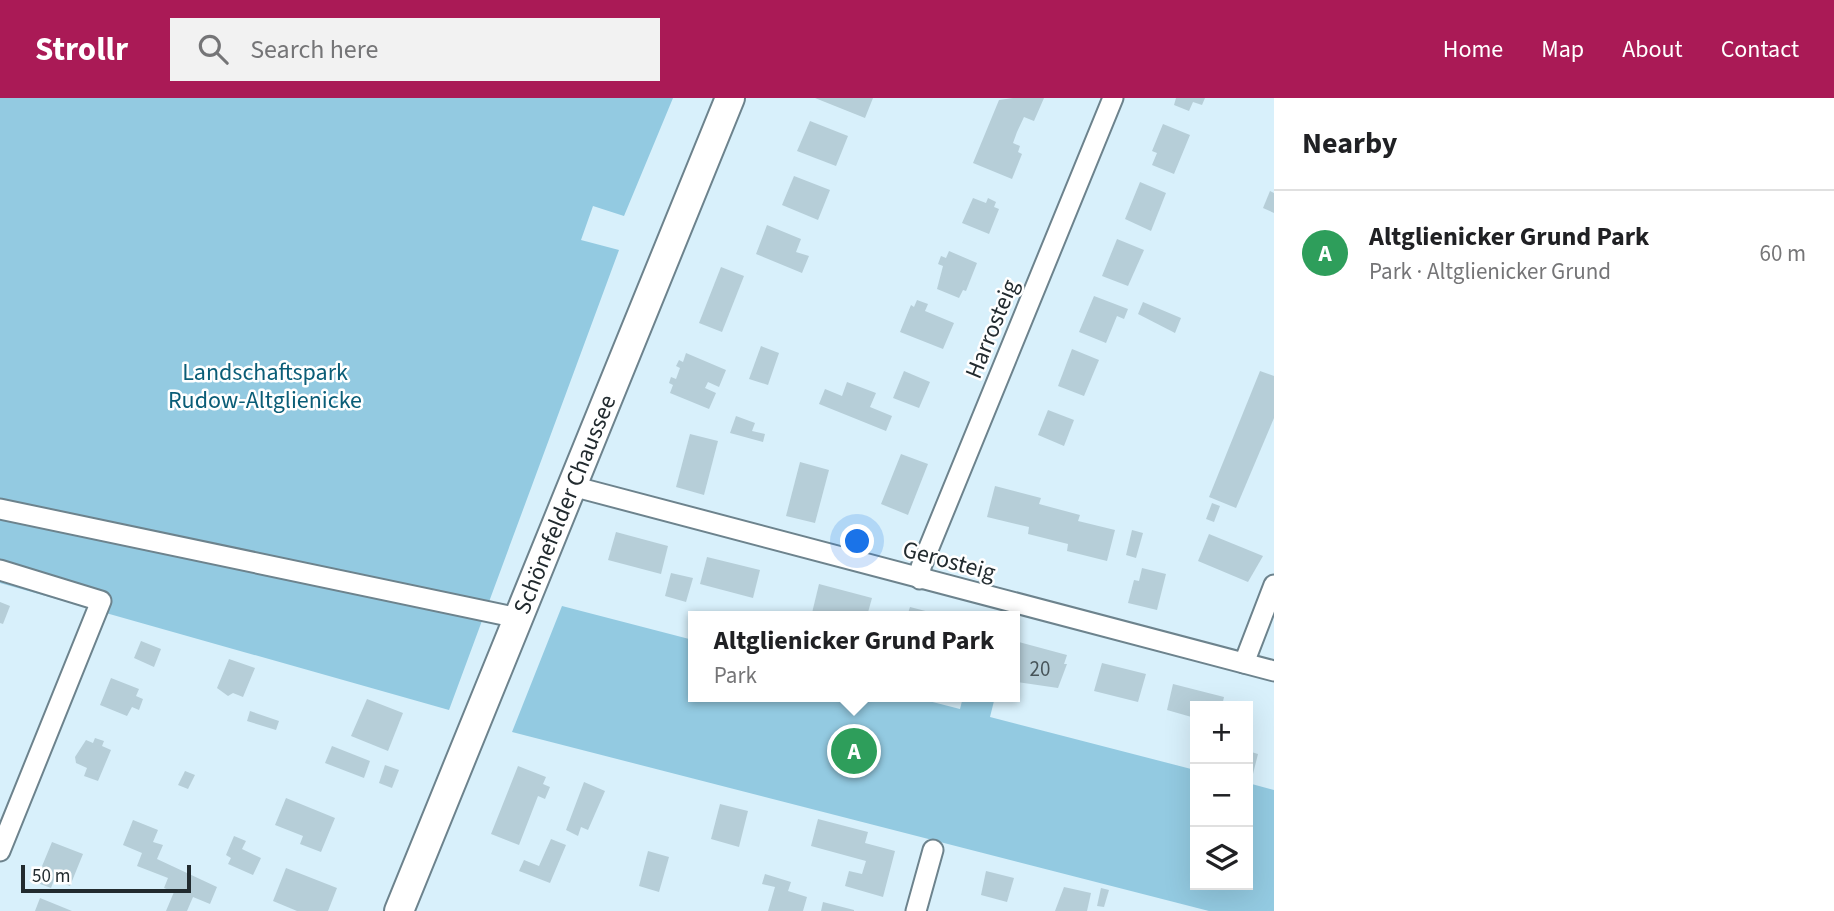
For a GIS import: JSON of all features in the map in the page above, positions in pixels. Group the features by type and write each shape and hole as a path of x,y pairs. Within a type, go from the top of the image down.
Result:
{"main road":[{"name":"Schönefelder Chaussee","path":"399,911 730,98"}],"street":[{"name":"Harrosteig","path":"920,579 921,567 1112,98"},
{"name":"Gerosteig","path":"572,486 1274,671"},
{"path":"0,509 518,618"},
{"path":"0,570 102,601 0,851"},
{"path":"1244,663 1274,585"},
{"path":"916,911 933,850"}],"green space":[{"name":"Landschaftspark Rudow-Altglienicke","path":"0,98 673,98 624,216 593,206 581,240 619,250 449,710 0,583"},
{"path":"562,606 688,639 688,702 933,702 960,709 962,702 994,702 990,717 1190,769 1190,890 1253,890 1253,784 1274,790 1274,911 1209,911 512,732"}],"building":[{"path":"815,98 873,98 865,118"},
{"path":"1044,98 1034,121 1024,117 1017,132 1013,143 1020,146 1018,152 1022,154 1012,179 973,163 999,100"},
{"path":"1176,98 1205,98 1202,105 1193,102 1189,111 1174,105"},
{"path":"810,121 848,136 836,166 797,151"},
{"path":"1163,124 1190,135 1174,174 1152,165 1157,153 1152,151"},
{"path":"794,176 830,190 818,220 782,205"},
{"path":"1140,182 1166,193 1151,231 1125,219"},
{"path":"1270,191 1274,193 1274,213 1263,208"},
{"path":"973,198 986,203 988,198 996,202 994,207 999,209 989,234 962,223"},
{"path":"767,225 801,239 796,252 809,256 802,273 756,254"},
{"path":"1117,239 1144,250 1128,286 1102,276"},
{"path":"949,251 977,263 966,291 963,290 959,298 937,289 943,266 938,264 941,256 946,258"},
{"path":"721,267 744,276 722,332 699,323"},
{"path":"1094,296 1128,309 1124,319 1117,316 1106,343 1079,332"},
{"path":"917,300 928,304 925,311 954,323 943,349 900,332 911,305 914,307"},
{"path":"1143,302 1181,318 1175,333 1138,314"},
{"path":"761,346 779,353 768,385 749,379"},
{"path":"1072,349 1099,360 1084,396 1058,386"},
{"path":"686,353 726,370 719,387 708,382 705,388 716,393 709,409 670,393 673,385 669,383 671,377 676,379 680,368 676,366 679,360 683,362"},
{"path":"904,371 930,382 919,408 893,398"},
{"path":"1260,371 1274,376 1274,418 1236,508 1209,497"},
{"path":"847,382 876,393 870,407 892,416 886,431 819,404 825,389 842,396"},
{"path":"1048,410 1074,420 1064,446 1038,435"},
{"path":"736,416 755,423 752,431 765,434 763,442 730,433"},
{"path":"690,434 718,441 704,495 676,487"},
{"path":"901,454 928,464 908,515 881,504"},
{"path":"800,462 829,470 815,523 786,516"},
{"path":"995,486 1041,498 1039,504 1080,515 1078,521 1115,530 1107,561 1067,551 1068,544 1028,534 1029,527 987,517"},
{"path":"1212,503 1220,506 1214,522 1206,519"},
{"path":"1132,530 1143,533 1136,558 1126,555"},
{"path":"616,532 668,546 661,574 608,560"},
{"path":"1209,534 1263,556 1248,582 1198,561"},
{"path":"707,557 760,570 753,598 700,584"},
{"path":"1142,568 1166,574 1157,610 1128,603 1134,580 1139,581"},
{"path":"671,573 693,578 686,602 665,596"},
{"path":"819,584 872,598 868,611 812,611"},
{"path":"0,602 10,606 3,624 0,623"},
{"path":"910,607 926,611 909,611"},
{"path":"141,641 161,649 154,667 134,658"},
{"path":"1020,642 1067,655 1064,664 1067,664 1058,688 1020,682"},
{"path":"229,659 255,668 243,697 233,693 228,696 217,688"},
{"path":"1102,663 1146,674 1138,702 1094,691"},
{"path":"111,678 139,689 136,696 143,699 139,710 132,707 127,716 100,705"},
{"path":"1173,684 1224,697 1223,701 1190,701 1190,717 1167,710"},
{"path":"367,699 403,713 388,751 351,736"},
{"path":"250,711 279,721 276,730 247,721"},
{"path":"95,738 104,741 102,746 111,750 98,781 84,776 87,768 76,763 75,757 86,740 93,743"},
{"path":"332,746 370,761 364,778 325,763"},
{"path":"1253,752 1258,754 1253,774"},
{"path":"385,765 399,770 392,788 379,783"},
{"path":"518,766 546,777 543,784 550,787 545,799 538,796 519,845 491,834"},
{"path":"185,771 195,775 188,789 178,785"},
{"path":"584,782 605,791 588,830 581,827 578,836 566,830"},
{"path":"286,798 335,818 321,852 300,844 303,836 275,825"},
{"path":"720,804 748,811 739,847 711,839"},
{"path":"818,819 868,832 865,843 895,851 883,897 845,886 849,871 862,874 866,861 811,846"},
{"path":"133,820 158,830 153,842 163,845 157,859 217,887 210,904 193,897 187,911 166,911 174,892 164,888 168,878 137,866 142,853 123,845"},
{"path":"234,836 246,841 242,849 261,858 253,875 228,864 231,858 226,855"},
{"path":"551,839 566,845 550,883 519,871 524,860 539,866"},
{"path":"52,842 83,854 70,886 54,880 51,888 32,881 36,869 40,871"},
{"path":"648,851 669,857 659,892 639,886"},
{"path":"286,868 337,888 328,911 297,911 273,901"},
{"path":"986,871 1014,878 1007,902 981,895"},
{"path":"765,874 791,882 788,891 807,897 803,911 768,911 775,887 762,884"},
{"path":"1064,887 1091,893 1087,911 1055,911"},
{"path":"1101,888 1109,890 1104,907 1097,906"},
{"path":"40,898 72,911 35,911"},
{"path":"823,902 854,910 854,911 821,911"}],"place":[{"name":"Altglienicker Grund Park","path":"854,751"}]}
